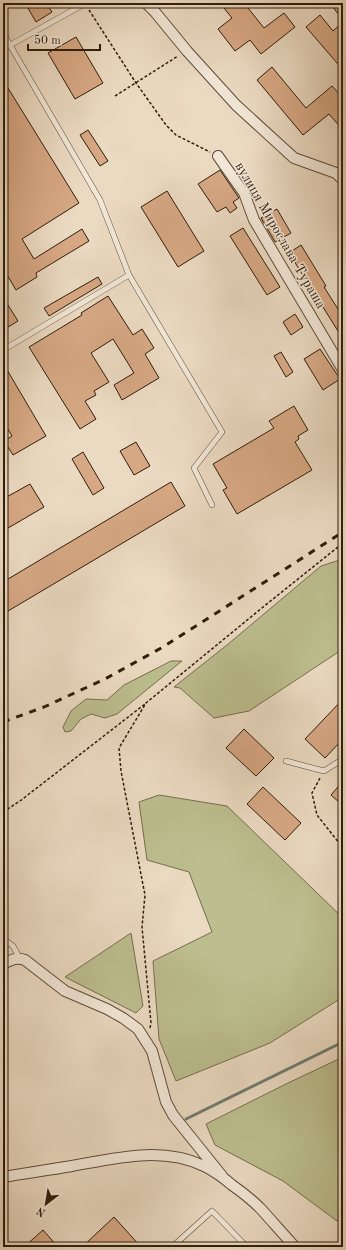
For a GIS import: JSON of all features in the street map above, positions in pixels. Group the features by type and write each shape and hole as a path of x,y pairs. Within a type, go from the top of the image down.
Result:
{"street":[{"path":"146,3 236,105 294,158 336,174 343,180"},
{"name":"вулиця Мирослава Тураша","path":"218,156 244,193 254,220 343,370"},
{"path":"3,964 13,959 25,960 65,991 107,1008 138,1029 152,1051 166,1102 173,1115 222,1176"},
{"path":"3,1177 124,1157 154,1155 170,1156 204,1166 222,1176 259,1207 295,1247"}],"lane":[{"path":"3,49 86,3"},
{"path":"3,32 100,200 130,275 222,432 194,468 212,505"},
{"path":"3,350 130,275"},
{"path":"286,761 324,771 343,759"},
{"path":"3,939 13,946 20,959"},
{"path":"172,1247 212,1211 247,1247"}],"path":[{"path":"86,3 136,83 166,126 176,135 218,156"},
{"path":"115,96 186,50"},
{"path":"3,812 20,801 146,703 268,602 343,543"},
{"path":"146,703 119,748 122,776 145,895 142,927 151,1023 147,1042"},
{"path":"324,771 312,793 317,815 343,848"}],"green space":[{"path":"343,559 343,649 249,711 214,718 180,688 174,687 227,645 321,566"},
{"path":"171,661 182,661 117,714 105,718 91,714 81,719 71,731 65,732 63,727 71,711 86,699 107,700 124,685"},
{"path":"159,795 227,806 343,918 343,997 270,1043 176,1081 159,1039 153,961 212,932 189,872 147,860 139,802"},
{"path":"131,933 143,1006 136,1013 65,977"},
{"path":"343,1057 343,1214 337,1221 283,1181 215,1145 206,1124"}],"building":[{"path":"25,3 46,3 52,12 36,22"},
{"path":"220,3 244,3 264,28 284,13 295,27 261,54 250,40 235,51 218,29 232,18"},
{"path":"336,3 343,3 343,20 332,6"},
{"path":"320,15 333,31 343,22 343,70 306,27"},
{"path":"76,37 103,83 75,99 48,53"},
{"path":"272,67 306,108 332,86 343,98 343,130 329,114 303,135 257,80"},
{"path":"3,80 79,203 22,239 34,259 82,229 89,241 36,273 37,277 16,290 3,268"},
{"path":"88,130 108,161 100,166 80,135"},
{"path":"220,170 239,198 233,202 237,208 230,213 226,207 217,212 198,184"},
{"path":"167,191 204,251 178,267 141,207"},
{"path":"277,209 291,233 275,242 261,218"},
{"path":"243,228 280,287 267,295 230,236"},
{"path":"301,245 326,286 324,287 343,317 343,339 289,253"},
{"path":"98,277 102,284 49,316 44,308"},
{"path":"108,296 133,335 142,329 154,348 145,354 159,378 122,400 114,385 134,373 113,339 91,353 109,382 94,391 96,395 85,401 96,419 80,429 29,347 82,315 81,313"},
{"path":"8,305 18,321 3,330 3,308"},
{"path":"295,314 303,327 291,335 283,322"},
{"path":"320,349 340,379 323,390 304,359"},
{"path":"281,352 293,372 286,377 274,356"},
{"path":"3,363 46,436 13,455 4,441 12,436 3,421"},
{"path":"294,406 308,430 298,436 299,439 295,442 312,470 237,514 223,490 227,488 213,464 274,428 269,421"},
{"path":"136,442 150,466 134,475 120,451"},
{"path":"83,452 104,488 93,495 72,459"},
{"path":"171,482 185,506 3,614 3,582"},
{"path":"30,484 44,507 3,531 3,499"},
{"path":"343,699 343,739 325,758 305,739"},
{"path":"244,729 274,758 256,776 226,748"},
{"path":"343,781 343,799 340,803 331,795"},
{"path":"263,787 301,823 285,840 247,804"},
{"path":"114,1217 141,1247 82,1247"},
{"path":"43,1230 58,1247 24,1247"}],"waterway":[{"path":"186,1119 343,1042"}],"railway":[{"path":"3,722 44,707 105,679 163,647 343,532"}]}
